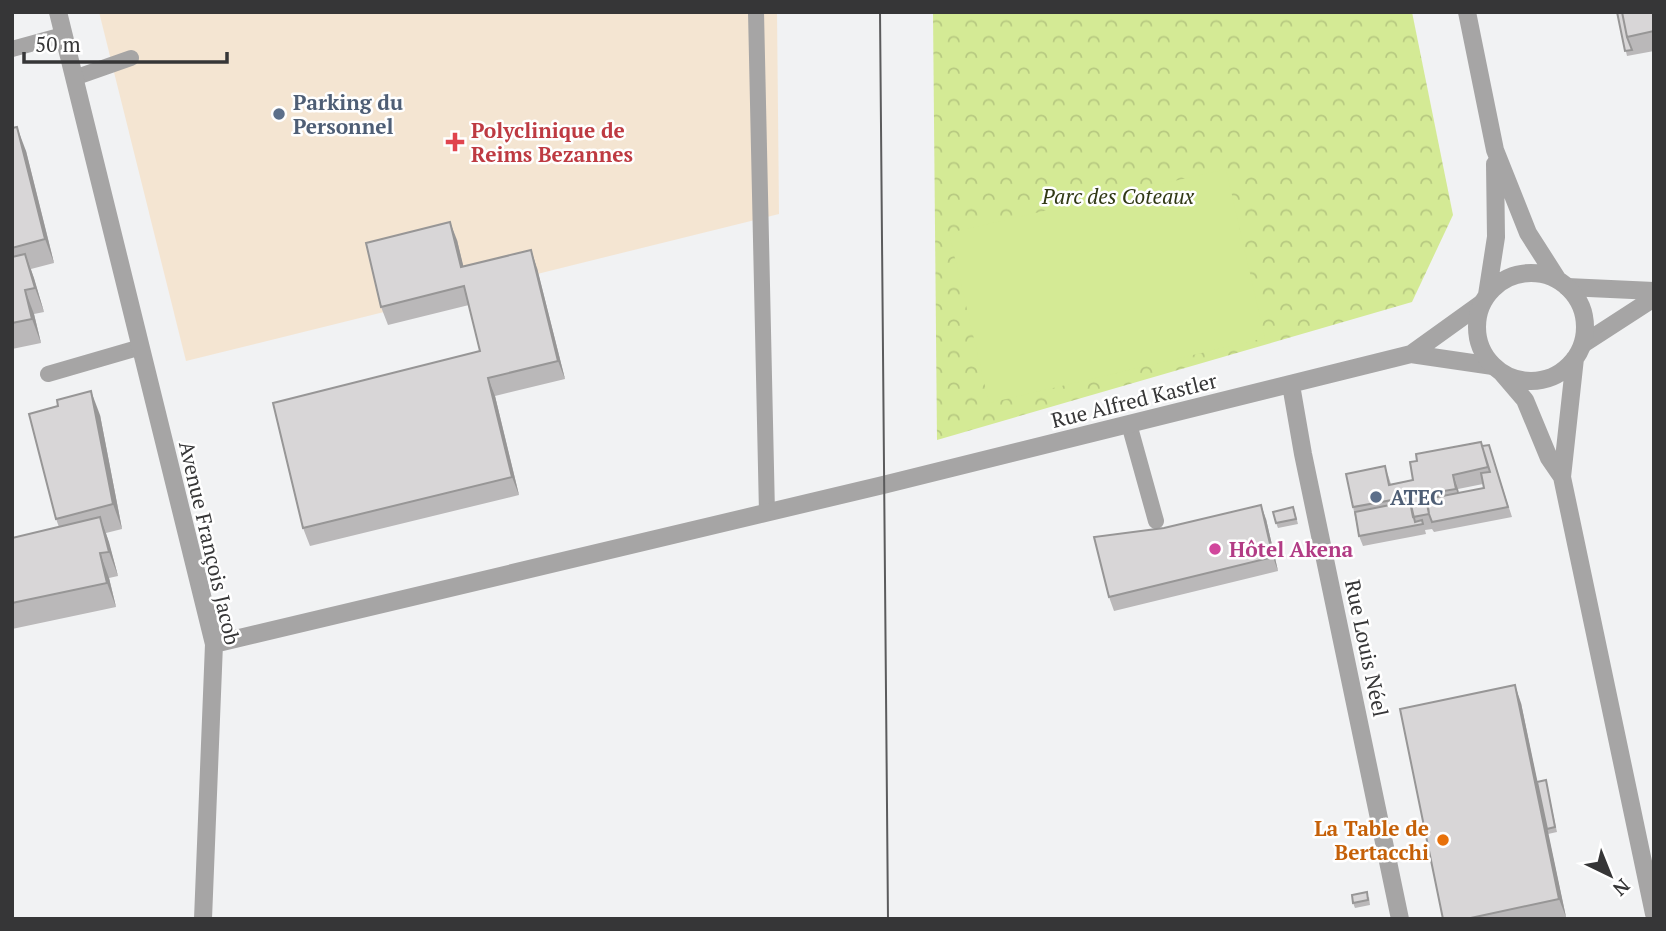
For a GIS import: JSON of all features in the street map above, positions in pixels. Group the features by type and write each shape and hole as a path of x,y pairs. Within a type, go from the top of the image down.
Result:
{"street":[{"name":"Avenue François Jacob","path":"58,12 214,644 203,919"},
{"path":"1467,12 1495,150 1528,233 1583,313 1562,477 1654,914"},
{"path":"1495,150 1496,237 1485,299 1478,316 1479,342 1497,369 1525,400 1549,458 1562,477"},
{"path":"1485,299 1502,282 1520,274 1539,274 1563,284 1654,291"},
{"path":"1497,369 1520,380 1541,380 1561,372 1579,351 1654,298"},
{"name":"Rue Alfred Kastler","path":"1411,354 1485,299"},
{"name":"Rue Alfred Kastler","path":"214,644 767,513 1411,354 1438,355 1497,369"},
{"name":"Rue Louis Néel","path":"1291,385 1400,919"}],"lane":[{"path":"756,12 767,513"},
{"path":"12,49 63,35"},
{"path":"74,78 131,58"},
{"path":"48,374 141,347"},
{"path":"1129,424 1156,521"}],"shaded area":[{"name":"Polyclinique de Reims Bezannes","path":"99,12 777,12 779,214 186,361"}],"green space":[{"name":"Parc des Coteaux","path":"933,12 1412,12 1453,215 1412,302 937,440"},
{"path":"1226,169 1265,338 989,403 949,233"}],"building":[{"path":"1617,12 1622,12 1632,50 1625,51"},
{"path":"1622,12 1654,12 1654,31 1627,37"},
{"path":"17,127 45,239 12,248 12,128"},
{"path":"450,222 461,267 531,250 558,361 488,378 512,477 303,528 273,403 480,351 464,286 381,307 366,243"},
{"path":"25,254 35,288 25,290 32,319 12,323 12,257"},
{"path":"91,391 113,504 56,519 29,414 58,406 57,400"},
{"path":"1481,442 1488,467 1453,475 1456,489 1425,494 1429,514 1413,517 1409,497 1353,507 1346,474 1385,466 1389,485 1413,480 1410,462 1417,461 1416,454"},
{"path":"1489,445 1508,507 1432,522 1427,499 1484,488 1481,473 1490,472 1482,446"},
{"path":"1410,501 1415,522 1422,520 1423,524 1359,536 1355,512"},
{"path":"1261,505 1273,557 1109,597 1094,537 1164,528"},
{"path":"1293,507 1296,519 1276,523 1273,512"},
{"path":"100,517 109,552 100,553 107,583 12,603 12,538"},
{"path":"1515,685 1559,899 1466,919 1443,919 1400,709"},
{"path":"1546,780 1555,827 1547,829 1537,782"},
{"path":"1367,892 1368,900 1353,903 1352,895"}],"tram line":[{"path":"880,12 888,919"}],"place":[{"name":"Parking du Personnel","path":"279,114"},
{"name":"Polyclinique de Reims Bezannes","path":"455,142"},
{"name":"ATEC","path":"1376,497"},
{"name":"Hôtel Akena","path":"1215,549"},
{"name":"La Table de Bertacchi","path":"1443,840"}]}
